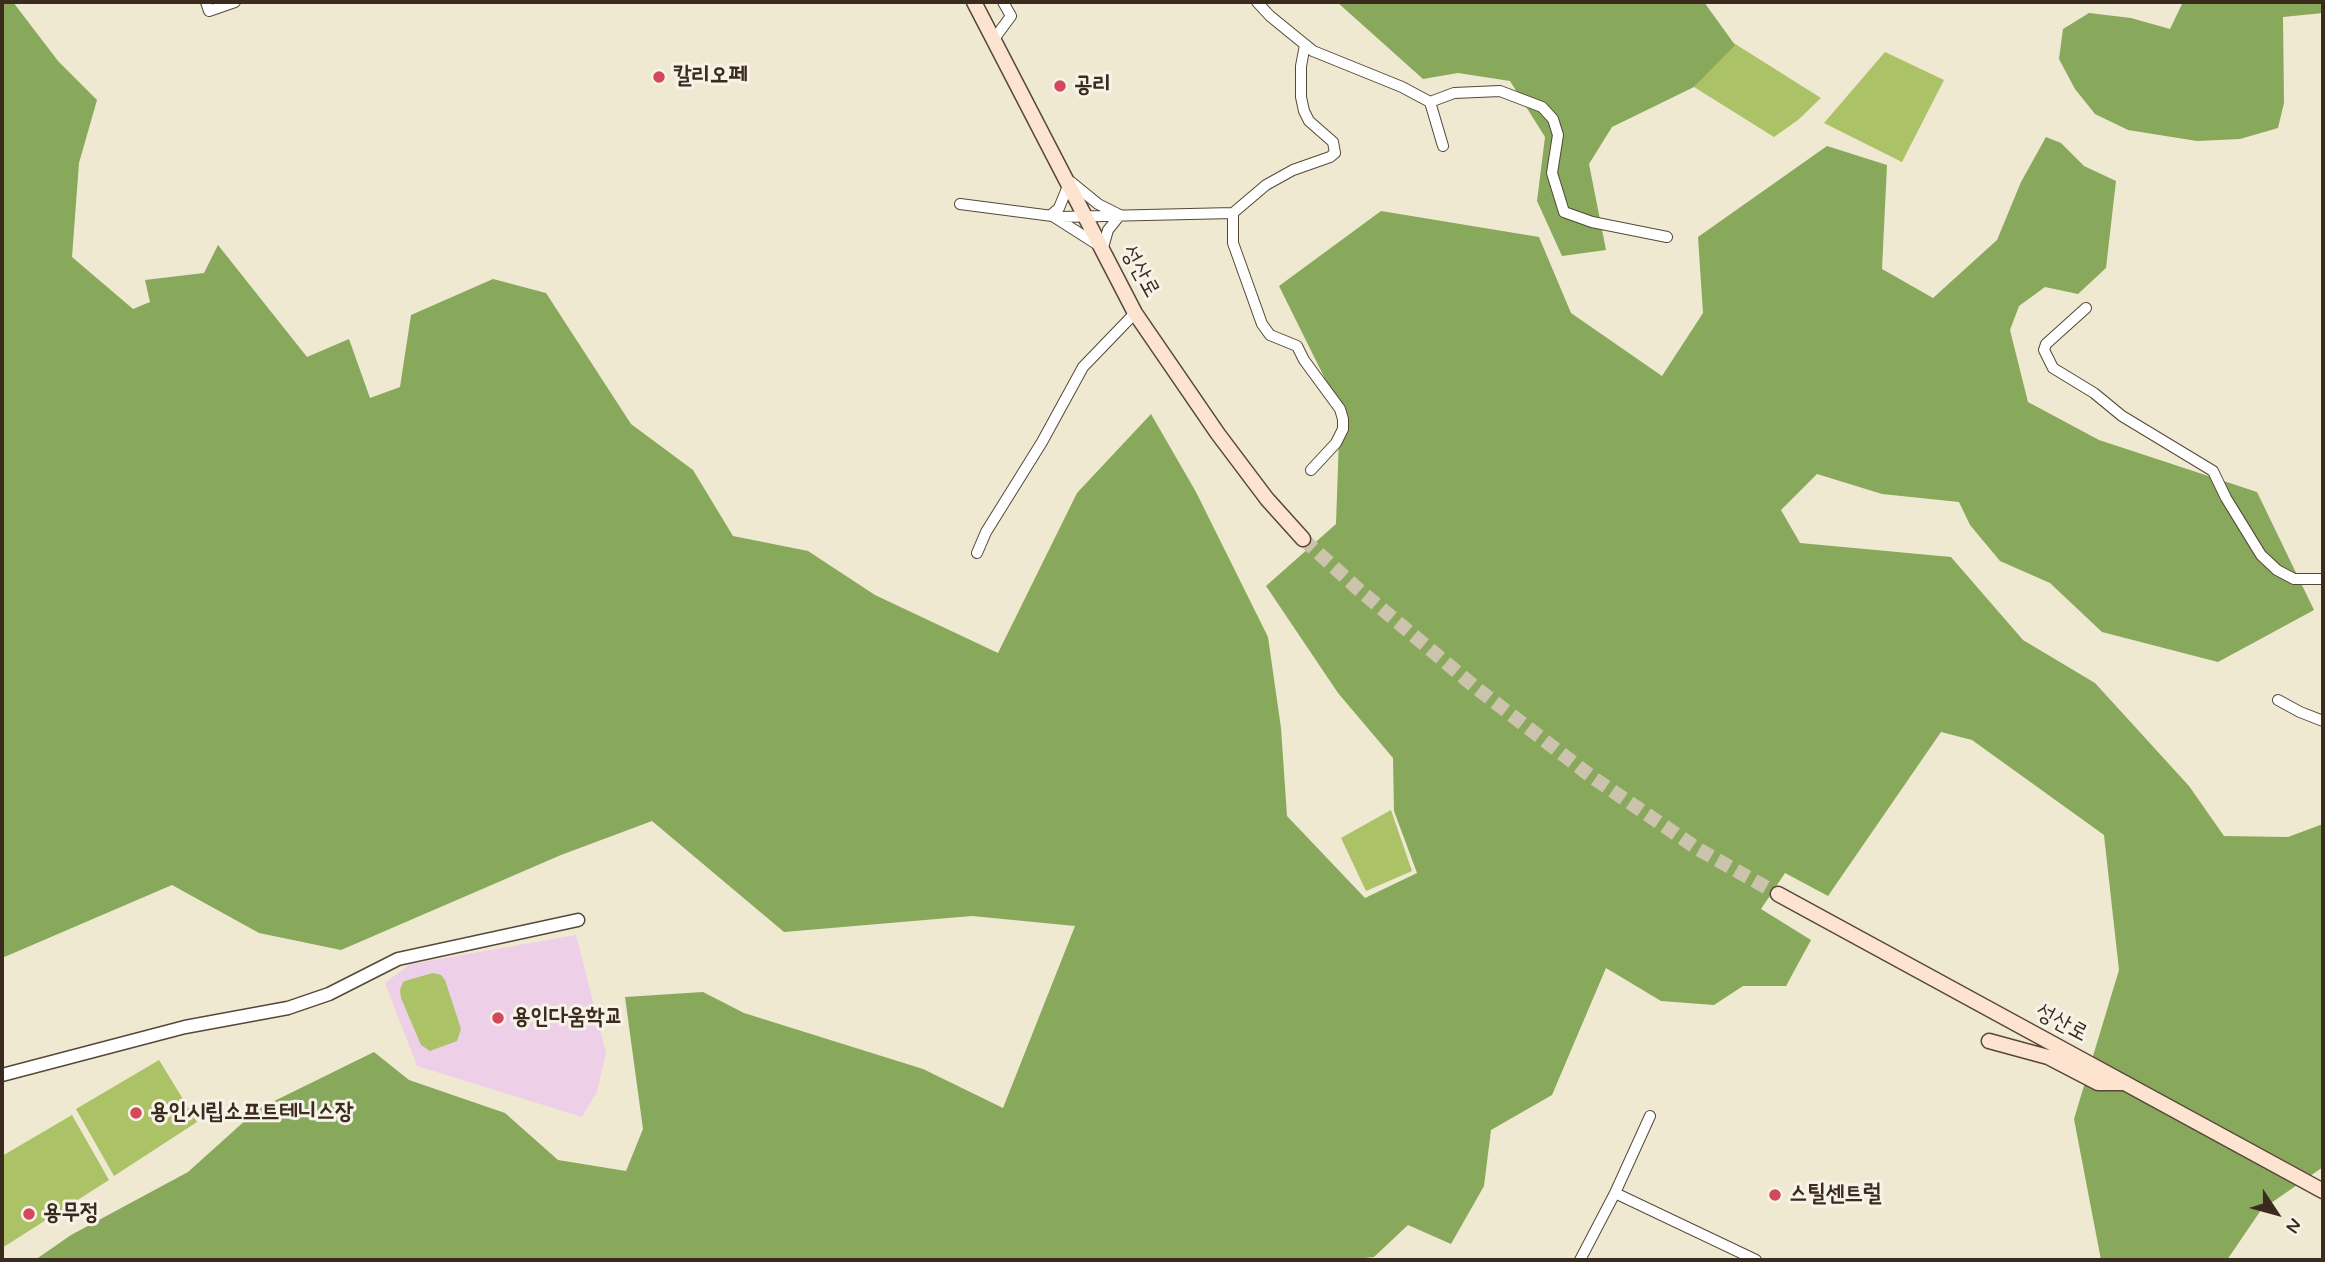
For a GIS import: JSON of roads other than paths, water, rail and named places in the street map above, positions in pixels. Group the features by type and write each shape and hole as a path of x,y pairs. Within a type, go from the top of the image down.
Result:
{"main road":[{"name":"성산로","path":"974,2 1135,313 1222,439 1267,499 1303,539"},
{"name":"성산로","path":"1778,894 2323,1191"},
{"path":"1989,1041 2048,1057 2098,1083 2124,1083"}],"street":[{"path":"206,2 209,11 235,2"},
{"path":"994,38 1011,16 1003,2"},
{"path":"1257,2 1313,51 1391,82 1430,102 1443,146"},
{"path":"960,204 1051,215 1233,213 1266,185 1293,170 1335,153 1333,142 1309,121 1304,111 1301,66 1305,45"},
{"path":"1430,102 1454,93 1500,91 1542,107 1553,119 1558,135 1552,173 1564,212 1592,222 1667,237"},
{"path":"1051,215 1059,208 1065,181 1098,204 1120,215"},
{"path":"1233,213 1233,243 1262,324 1270,335 1297,346 1340,410 1343,419 1343,429 1336,443 1311,470"},
{"path":"1051,215 1100,248 1108,230 1120,215"},
{"path":"2086,309 2046,344 2044,350 2053,368 2094,393 2122,416 2213,471 2226,498 2261,555 2277,570 2294,579 2323,579"},
{"path":"977,554 986,532 1083,367 1135,313"},
{"path":"2278,700 2323,721"},
{"path":"2,1074 185,1027 288,1008 329,994 398,959 578,920"},
{"path":"1580,1260 1650,1116"},
{"path":"1615,1192 1756,1260"}],"tunnel":[{"path":"1303,539 1475,687 1592,777 1698,849 1778,894"}],"place":[{"name":"칼리오페","path":"659,77"},
{"name":"공리","path":"1060,86"},
{"name":"용인다움학교","path":"498,1018"},
{"name":"용인시립소프트테니스장","path":"136,1113"},
{"name":"스틸센트럴","path":"1775,1195"},
{"name":"용무정","path":"29,1214"}]}
